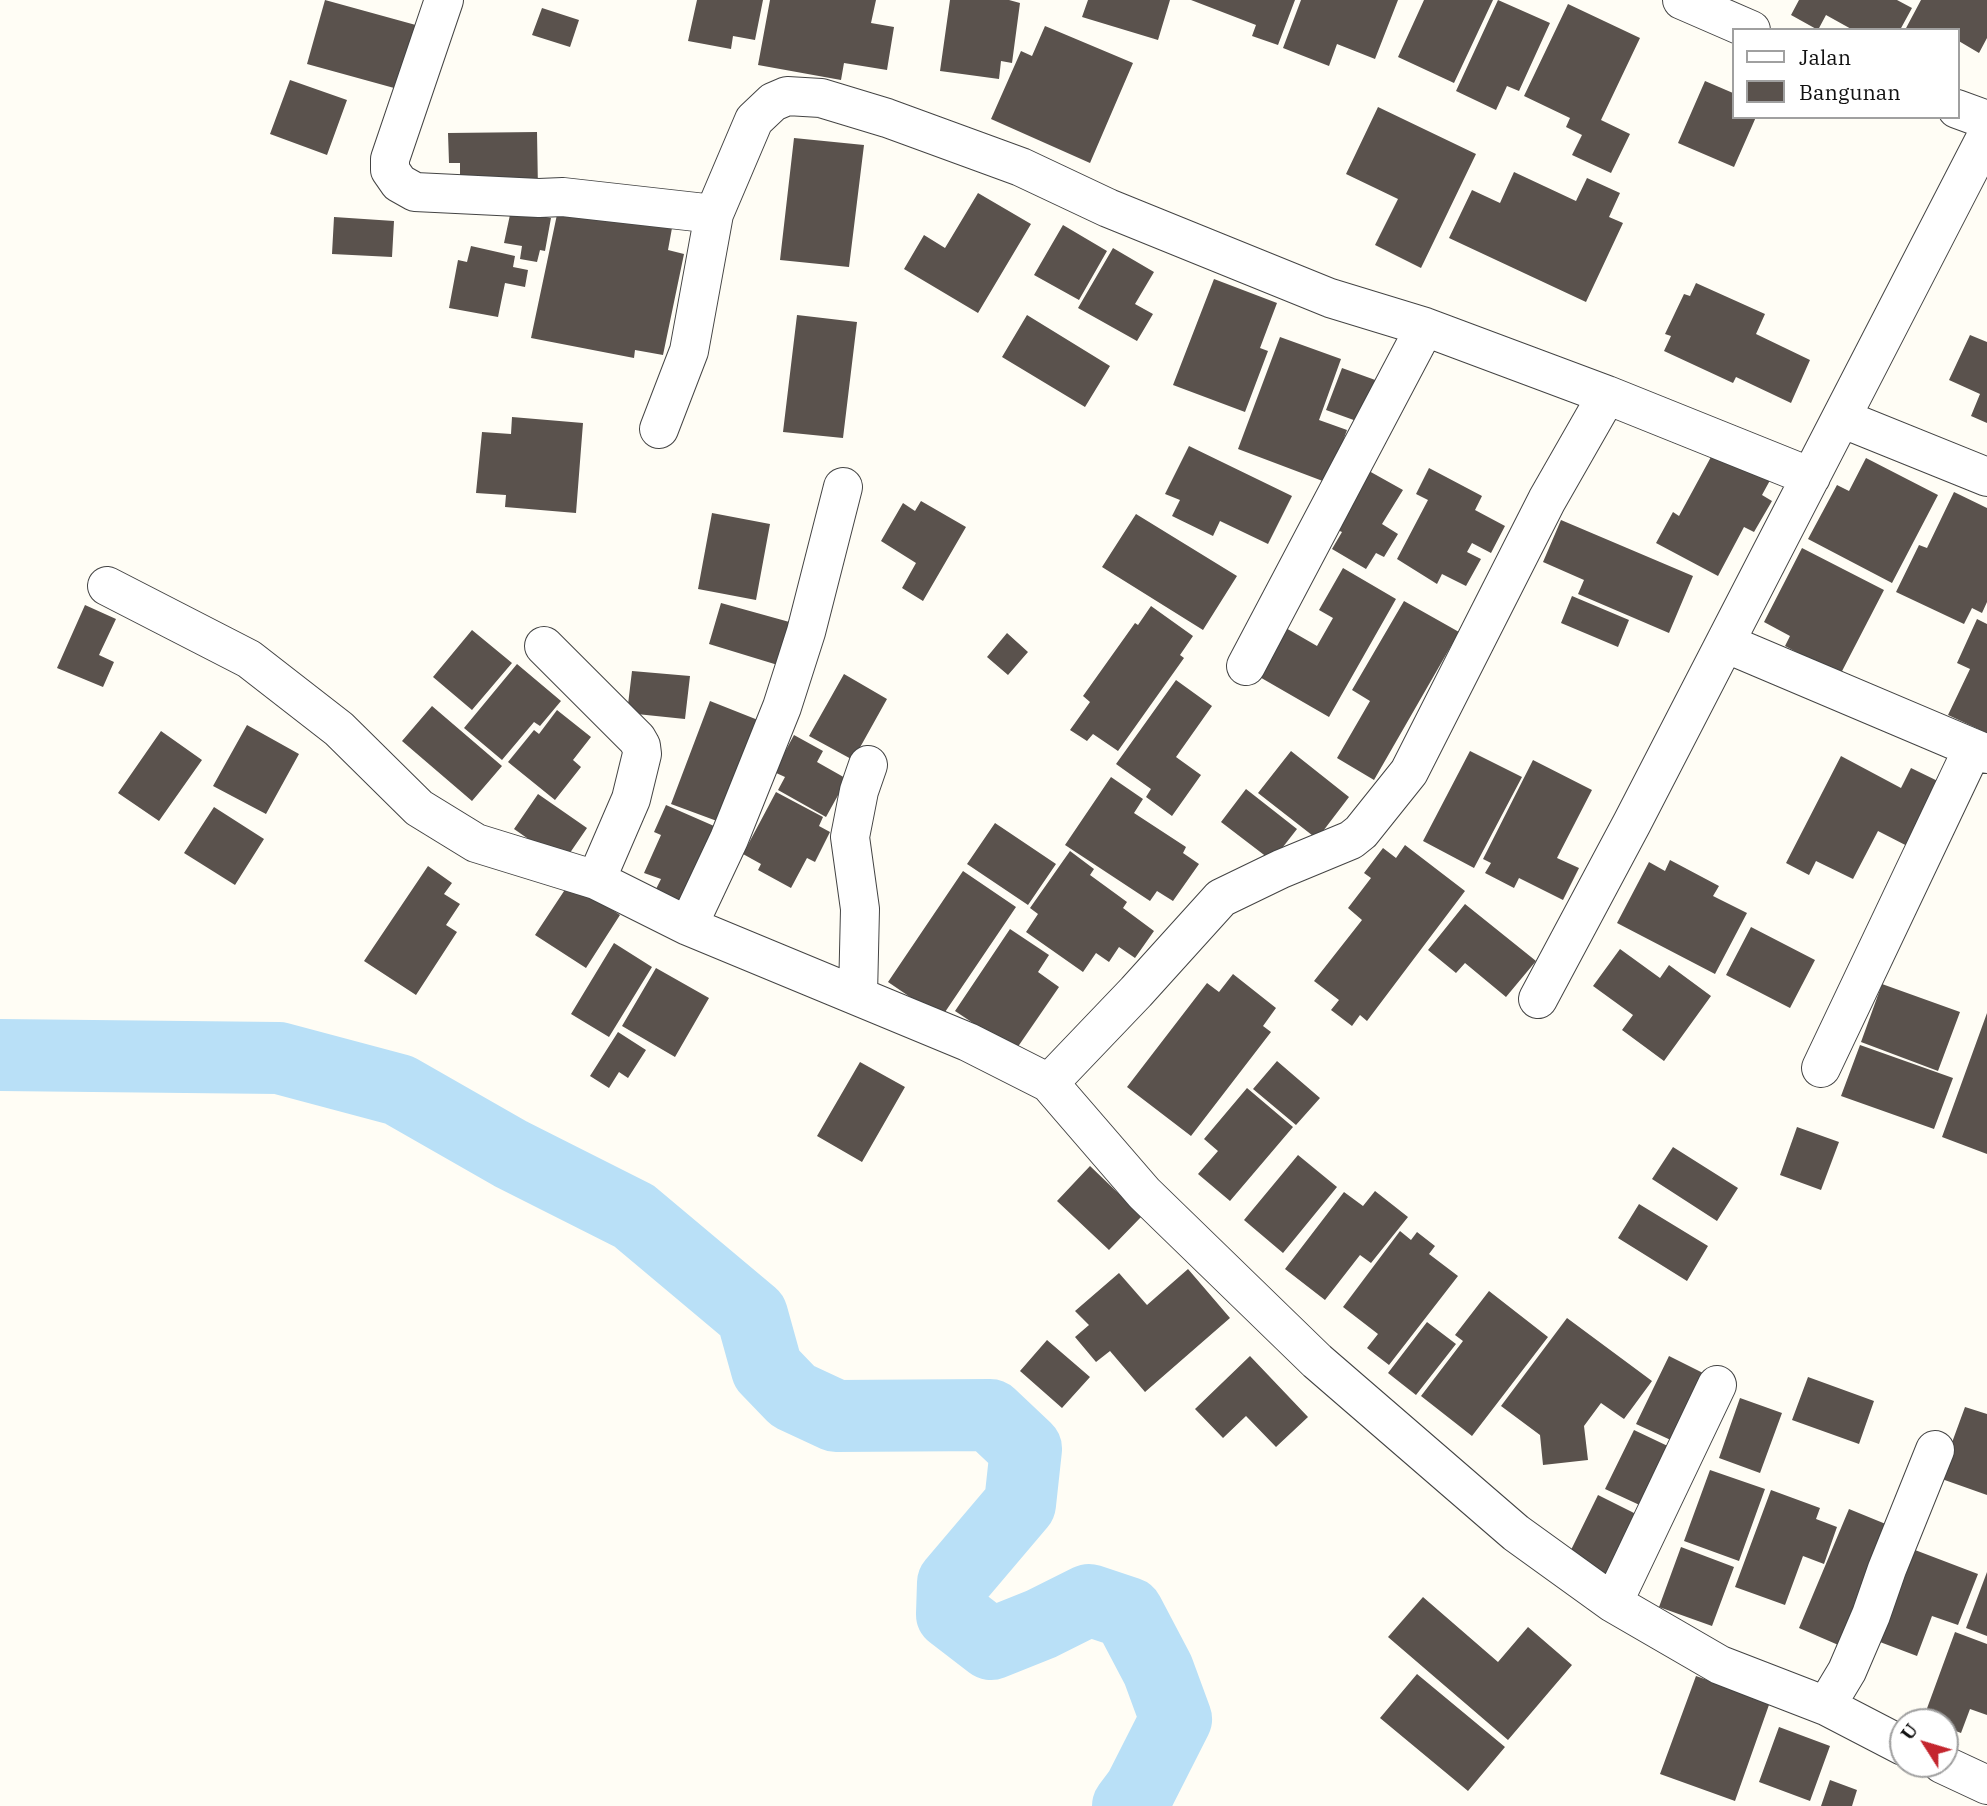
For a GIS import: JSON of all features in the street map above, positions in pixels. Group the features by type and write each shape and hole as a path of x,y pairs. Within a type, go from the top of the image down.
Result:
{"street":[{"path":"444,0 390,159 390,170 399,183 415,192 563,197 714,214"},
{"path":"1682,0 1746,28"},
{"path":"659,429 689,351 714,214 760,113 773,102 787,96 821,98 887,118 1021,167 1108,208 1330,298 1425,327 1607,395 1811,477"},
{"path":"1959,110 1987,120"},
{"path":"1538,999 1841,418 1982,157"},
{"path":"1246,666 1425,327"},
{"path":"1049,1083 1221,898 1351,840 1361,832 1409,772 1547,500 1607,395"},
{"path":"1841,418 1987,477"},
{"path":"688,926 729,839 782,706 806,632 843,487"},
{"path":"107,586 250,659 339,729 419,808 476,843 596,880 688,926 968,1042 1049,1083 1144,1193 1317,1361 1516,1533 1612,1603 1720,1665 1826,1706 1889,1739"},
{"path":"1725,643 1980,751 1821,1068"},
{"path":"544,646 641,746 642,754 631,799 596,880"},
{"path":"858,995 860,909 850,836 859,791 868,765"},
{"path":"1612,1603 1717,1385"},
{"path":"1826,1706 1847,1671 1935,1450"},
{"path":"1959,1772 1987,1786"}],"building":[{"path":"325,0 423,27 405,91 307,64"},
{"path":"697,0 763,0 755,40 733,36 731,49 688,41"},
{"path":"770,0 876,0 871,23 894,27 887,70 844,63 841,80 758,65"},
{"path":"950,0 1009,0 1020,3 1012,63 1001,61 999,79 940,71"},
{"path":"1088,0 1170,0 1158,40 1082,17"},
{"path":"1191,0 1295,0 1278,45 1252,36 1256,25"},
{"path":"1301,0 1398,0 1375,59 1337,44 1329,66 1283,48"},
{"path":"1424,0 1493,0 1454,83 1398,57"},
{"path":"1498,0 1550,23 1519,91 1507,86 1496,110 1456,91"},
{"path":"1799,0 1897,0 1912,8 1901,28 1849,28 1826,15 1819,28 1814,28 1791,15"},
{"path":"1921,0 1987,0 1987,38 1979,53 1959,41 1959,28 1906,28"},
{"path":"1568,4 1640,38 1601,120 1630,134 1611,173 1572,155 1582,135 1566,127 1570,118 1524,96"},
{"path":"542,8 579,20 570,47 532,35"},
{"path":"1045,26 1133,63 1090,163 991,119 1021,51 1032,56"},
{"path":"290,80 347,100 327,155 270,134"},
{"path":"1705,81 1731,92 1731,119 1755,119 1734,167 1678,143"},
{"path":"1378,107 1476,154 1421,268 1375,245 1398,199 1346,174"},
{"path":"537,132 538,190 460,180 460,163 449,163 448,133"},
{"path":"794,138 864,145 849,267 780,260"},
{"path":"1514,172 1576,201 1587,178 1620,193 1609,217 1623,223 1586,302 1449,238 1472,190 1500,203"},
{"path":"978,193 1031,224 978,313 904,269 924,235 945,248"},
{"path":"559,205 672,228 668,250 684,254 663,355 635,350 634,358 531,338"},
{"path":"511,210 551,218 545,251 540,250 537,262 520,259 522,246 504,243"},
{"path":"334,217 394,221 392,257 332,254"},
{"path":"1063,225 1107,251 1079,300 1034,275"},
{"path":"471,246 515,256 513,267 528,270 525,287 505,283 498,317 449,308 458,260 467,262"},
{"path":"1113,248 1154,272 1135,304 1153,314 1137,341 1078,308"},
{"path":"1214,279 1277,303 1260,348 1268,351 1245,412 1173,385"},
{"path":"1696,283 1765,314 1756,334 1810,360 1791,403 1736,377 1733,383 1664,351 1671,336 1665,334 1684,294 1690,296"},
{"path":"797,315 857,322 843,438 783,432"},
{"path":"1027,315 1110,366 1085,407 1002,357"},
{"path":"1970,335 1987,342 1987,423 1971,416 1980,394 1949,380"},
{"path":"1280,337 1341,359 1319,420 1347,430 1328,483 1238,449"},
{"path":"1342,368 1378,381 1362,423 1326,410"},
{"path":"512,417 583,423 576,513 505,507 506,495 476,493 482,432 511,434"},
{"path":"1718,444 1774,473 1762,495 1772,501 1754,532 1744,527 1718,576 1656,543 1673,512 1679,516"},
{"path":"1189,446 1292,496 1268,544 1220,521 1213,536 1172,516 1180,500 1165,494"},
{"path":"1866,458 1938,495 1892,583 1808,539 1837,485 1849,491"},
{"path":"1429,468 1482,496 1475,510 1505,526 1491,553 1472,543 1467,552 1481,559 1466,586 1442,574 1437,584 1397,559 1428,500 1416,494"},
{"path":"1369,471 1403,490 1382,524 1398,534 1384,557 1376,553 1366,569 1332,549 1342,532 1335,529"},
{"path":"1954,492 1987,508 1987,602 1982,613 1972,608 1964,624 1896,592 1919,545 1927,548"},
{"path":"921,501 966,527 923,601 902,588 916,563 881,541 903,503 915,511"},
{"path":"712,513 770,524 756,600 698,589"},
{"path":"1136,514 1237,576 1203,630 1102,567"},
{"path":"1561,520 1693,576 1669,633 1578,594 1584,580 1543,562"},
{"path":"1802,548 1884,590 1840,675 1785,646 1790,636 1764,622"},
{"path":"1343,568 1396,599 1329,717 1251,672 1279,624 1317,646 1333,618 1319,610"},
{"path":"1572,596 1629,620 1618,647 1561,623"},
{"path":"1404,601 1459,632 1374,780 1337,758 1370,701 1352,690"},
{"path":"721,603 793,623 781,666 709,644"},
{"path":"85,605 116,619 99,655 114,662 103,687 57,668"},
{"path":"1151,606 1193,636 1180,655 1184,658 1118,751 1093,734 1087,741 1070,730 1090,702 1083,696 1135,623 1138,625"},
{"path":"1977,619 1987,624 1987,733 1948,715 1970,669 1957,663"},
{"path":"472,630 512,663 472,710 433,677"},
{"path":"1007,633 1028,652 1008,675 987,657"},
{"path":"517,664 561,701 540,726 534,722 502,760 464,728"},
{"path":"632,671 690,676 685,719 627,713"},
{"path":"844,674 887,699 853,760 809,736"},
{"path":"1176,680 1212,706 1176,757 1201,775 1172,816 1146,797 1151,789 1116,764"},
{"path":"710,701 763,722 725,824 671,804"},
{"path":"432,706 502,766 472,801 402,741"},
{"path":"557,710 591,737 573,760 581,767 555,800 508,762 534,730 539,734"},
{"path":"247,725 299,754 266,814 213,786"},
{"path":"161,731 202,760 159,821 118,793"},
{"path":"794,735 823,751 817,762 847,779 826,817 778,790 785,777 774,772"},
{"path":"1291,751 1349,797 1317,839 1258,793"},
{"path":"1470,751 1522,777 1474,868 1423,841"},
{"path":"1841,756 1901,788 1911,768 1950,787 1917,851 1878,831 1853,879 1816,861 1809,875 1786,863"},
{"path":"1533,760 1592,790 1557,858 1579,868 1563,900 1519,878 1514,888 1485,873 1491,863 1483,859"},
{"path":"1111,777 1143,799 1134,813 1186,847 1183,853 1199,864 1173,901 1157,891 1150,901 1065,845"},
{"path":"1246,789 1297,829 1272,861 1221,822"},
{"path":"776,792 823,817 819,826 830,832 815,862 807,858 791,888 758,870 761,864 743,854"},
{"path":"538,794 587,828 563,863 514,829"},
{"path":"666,805 714,826 682,903 655,891 661,879 644,873 661,835 654,832"},
{"path":"214,807 264,839 235,885 184,853"},
{"path":"995,823 1056,864 1028,905 967,864"},
{"path":"1405,845 1465,891 1367,1021 1360,1015 1352,1026 1331,1010 1339,1000 1314,981 1362,920 1348,908 1371,878 1364,873 1383,848 1396,858"},
{"path":"1070,851 1094,869 1090,875 1127,902 1123,908 1154,931 1135,958 1119,947 1109,962 1096,953 1083,972 1026,932 1038,914 1030,908"},
{"path":"1670,860 1719,886 1713,896 1747,913 1715,974 1617,923 1649,862 1665,871"},
{"path":"428,866 452,883 444,894 460,904 446,925 457,932 416,995 364,961"},
{"path":"963,871 1016,907 941,1018 888,982"},
{"path":"570,882 620,915 586,968 535,935"},
{"path":"1465,904 1536,961 1506,997 1465,963 1456,973 1428,950"},
{"path":"1751,927 1815,960 1790,1008 1726,975"},
{"path":"1010,929 1049,955 1038,972 1059,987 1015,1051 955,1011"},
{"path":"614,943 652,967 609,1037 571,1014"},
{"path":"1620,949 1660,978 1669,965 1711,996 1664,1061 1622,1030 1633,1015 1593,986"},
{"path":"656,968 709,998 675,1057 622,1026"},
{"path":"1233,974 1276,1008 1263,1026 1271,1032 1191,1136 1127,1087 1207,983 1219,992"},
{"path":"1882,984 1960,1012 1938,1071 1861,1042"},
{"path":"1987,1013 1987,1154 1942,1137"},
{"path":"618,1032 646,1050 628,1078 619,1072 609,1088 590,1076"},
{"path":"1860,1045 1953,1078 1934,1129 1841,1096"},
{"path":"1277,1061 1320,1098 1296,1125 1253,1089"},
{"path":"860,1062 905,1087 862,1162 817,1136"},
{"path":"1247,1088 1293,1127 1230,1201 1198,1174 1218,1151 1204,1139"},
{"path":"1797,1127 1839,1142 1821,1190 1780,1175"},
{"path":"1673,1147 1738,1188 1717,1221 1652,1179"},
{"path":"1298,1155 1337,1187 1283,1253 1244,1220"},
{"path":"1090,1166 1142,1216 1109,1250 1057,1201"},
{"path":"1375,1191 1408,1217 1371,1263 1360,1255 1325,1300 1285,1269 1344,1192 1363,1206"},
{"path":"1639,1204 1708,1246 1687,1281 1618,1238"},
{"path":"1400,1231 1411,1240 1417,1232 1435,1246 1429,1254 1458,1276 1389,1365 1367,1348 1378,1334 1343,1307"},
{"path":"1188,1269 1230,1318 1145,1392 1110,1351 1096,1362 1075,1337 1089,1325 1075,1311 1119,1273 1147,1305"},
{"path":"1489,1291 1548,1337 1472,1436 1421,1396 1463,1341 1455,1335"},
{"path":"1567,1318 1652,1381 1624,1419 1601,1403 1584,1426 1588,1460 1543,1465 1540,1435 1501,1406"},
{"path":"1427,1322 1456,1344 1416,1395 1388,1373"},
{"path":"1047,1340 1090,1377 1062,1408 1020,1371"},
{"path":"1250,1356 1308,1417 1276,1447 1246,1416 1223,1438 1195,1409"},
{"path":"1669,1356 1707,1375 1675,1442 1636,1424"},
{"path":"1808,1377 1874,1401 1859,1444 1792,1420"},
{"path":"1740,1398 1782,1413 1760,1473 1719,1458"},
{"path":"1965,1407 1987,1414 1987,1495 1939,1478"},
{"path":"1634,1430 1674,1449 1646,1508 1605,1489"},
{"path":"1710,1470 1765,1489 1739,1561 1684,1541"},
{"path":"1771,1490 1820,1508 1816,1519 1837,1527 1824,1564 1803,1556 1785,1605 1735,1587"},
{"path":"1598,1495 1638,1515 1609,1576 1568,1556"},
{"path":"1849,1509 1893,1527 1843,1647 1799,1628"},
{"path":"1681,1547 1734,1567 1712,1626 1659,1607"},
{"path":"1915,1550 1978,1574 1958,1625 1932,1616 1917,1656 1880,1642"},
{"path":"1987,1572 1987,1636 1966,1628"},
{"path":"1423,1597 1498,1662 1528,1627 1572,1665 1508,1740 1388,1637"},
{"path":"1955,1632 1987,1644 1987,1715 1970,1709 1961,1733 1959,1708 1927,1708"},
{"path":"1417,1674 1505,1747 1468,1791 1380,1718"},
{"path":"1696,1676 1770,1702 1735,1801 1660,1774"},
{"path":"1779,1727 1830,1746 1810,1801 1759,1782"},
{"path":"1830,1780 1857,1790 1852,1806 1821,1806"}],"waterway":[{"path":"0,1055 279,1058 399,1090 511,1154 634,1216 752,1315 767,1369 793,1396 836,1416 990,1415 1026,1449 1020,1504 953,1583 952,1614 991,1644 1041,1624 1089,1600 1128,1613 1158,1670 1176,1719 1140,1790 1128,1806"}]}
